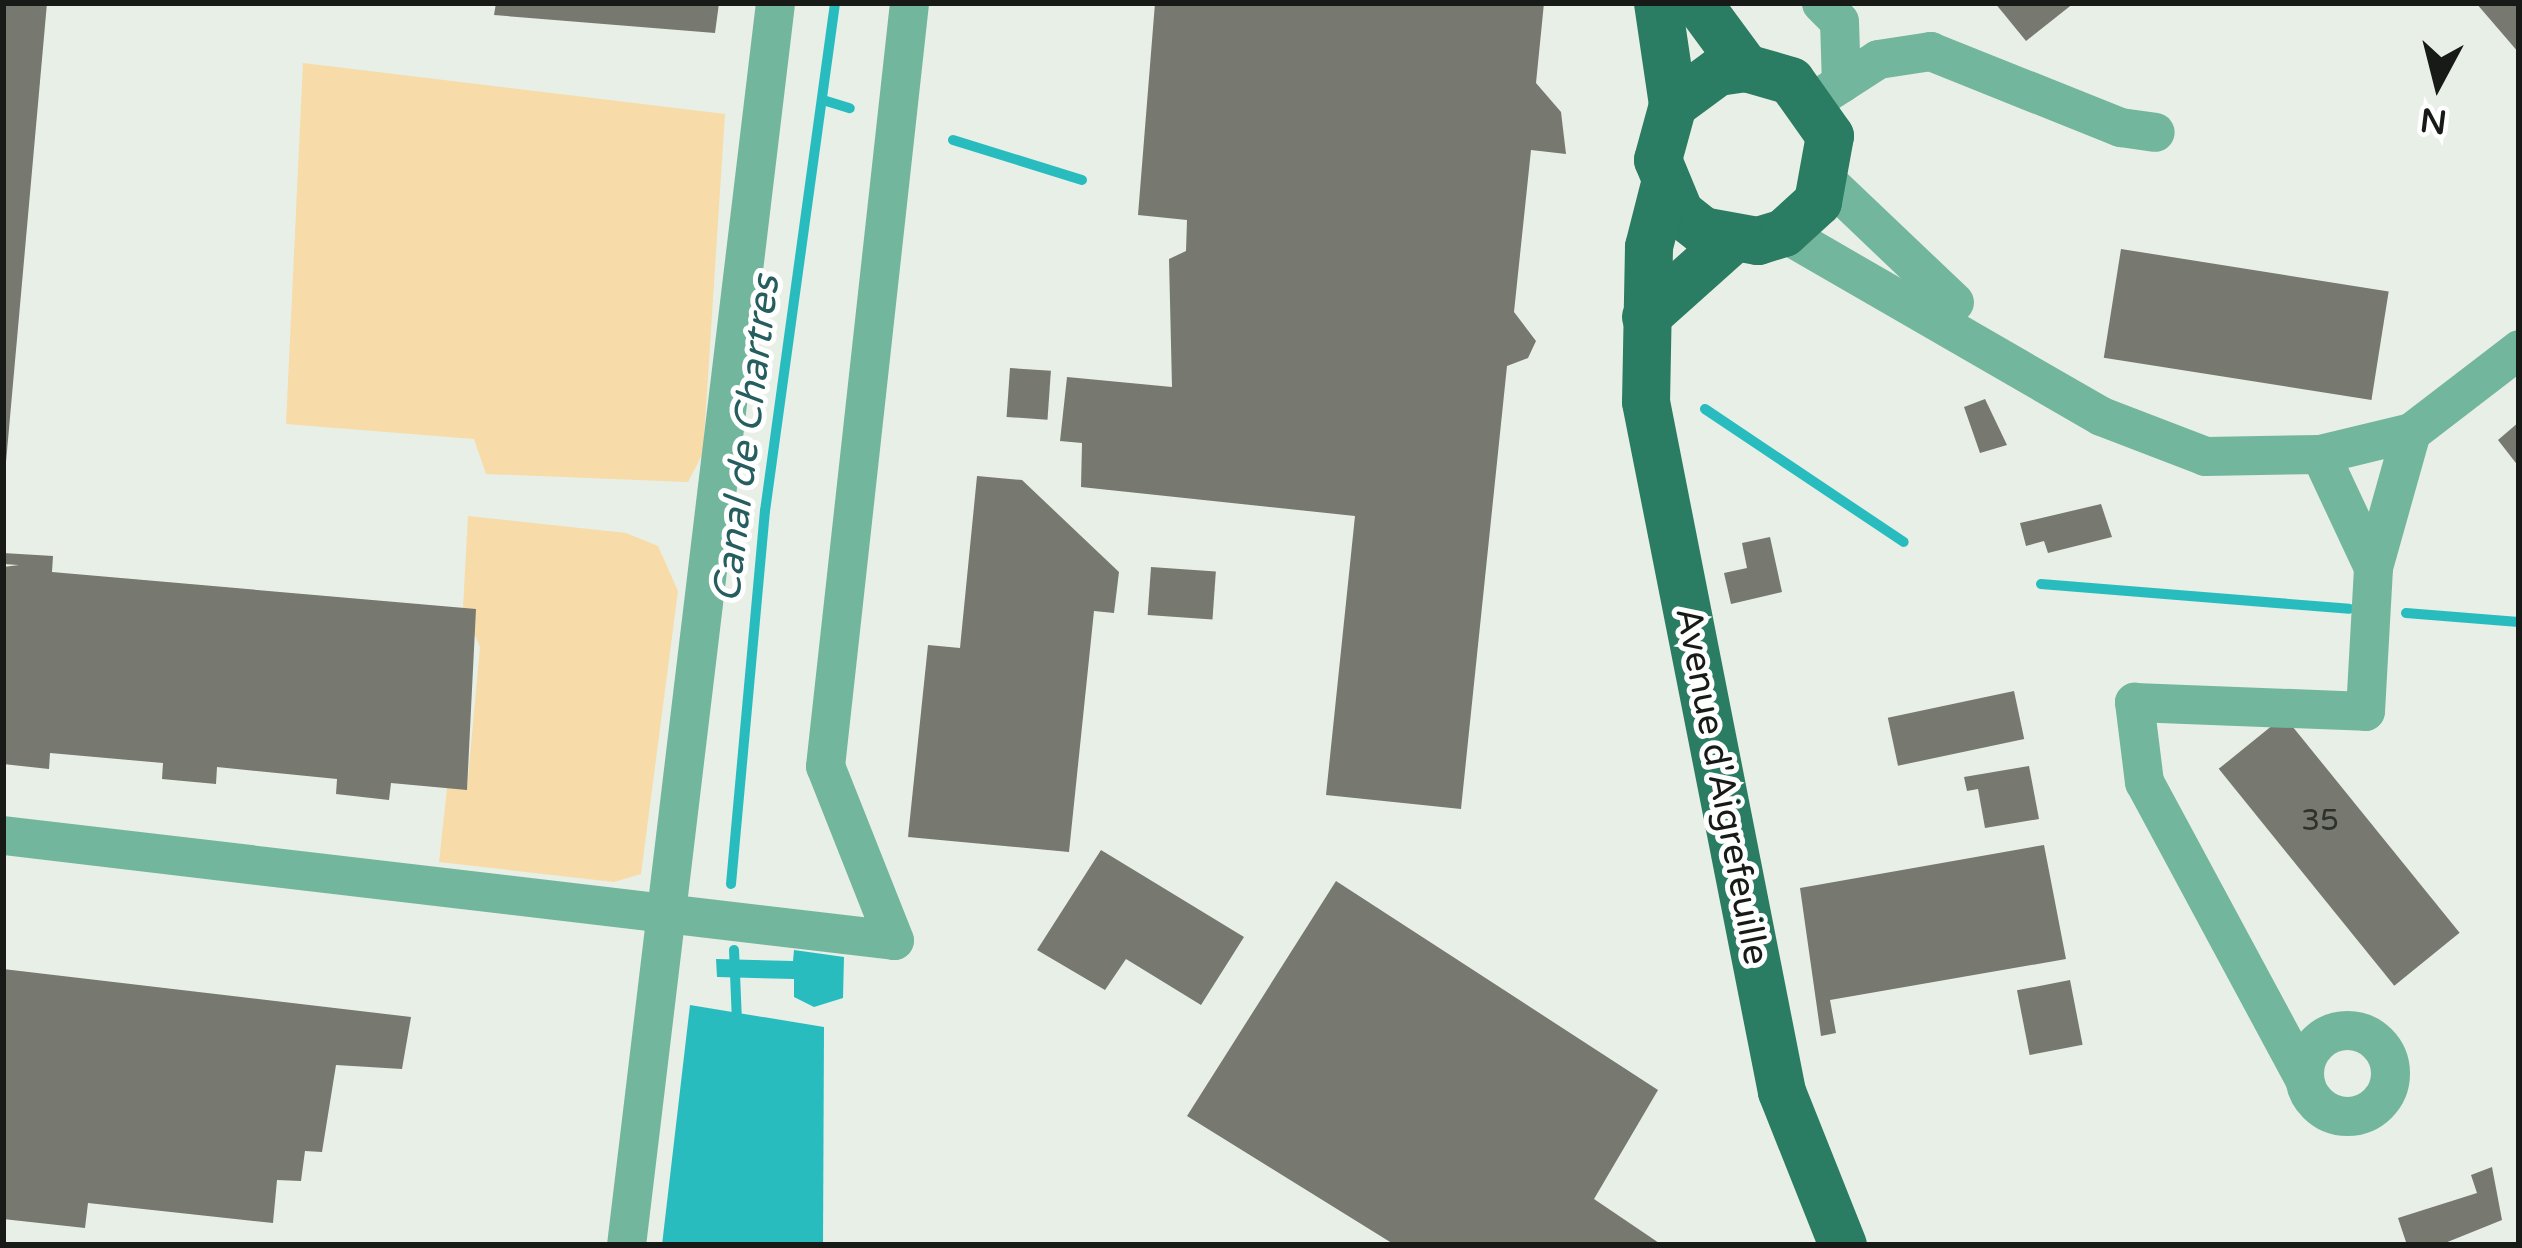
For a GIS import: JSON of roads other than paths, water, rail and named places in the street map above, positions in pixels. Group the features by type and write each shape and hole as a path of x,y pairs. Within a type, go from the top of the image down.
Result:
{"main road":[{"path":"1658,3 1673,104 1658,160 1664,188 1692,222 1731,241 1784,233 1828,182 1827,92 1746,68 1718,72 1673,104"},
{"path":"1698,3 1746,68"},
{"name":"Avenue d'Aigrefeuille","path":"1664,188 1646,331 1646,402 1782,1092 1843,1245"},
{"path":"1646,331 1731,241"}],"street":[{"path":"626,1245 775,3"},
{"path":"3,835 894,940 826,766 909,3"},
{"path":"1821,3 1839,21 1827,92"},
{"path":"1827,92 1878,59 1930,50 2120,127 2155,132"},
{"path":"1828,182 1897,257 2101,416"},
{"path":"1784,233 2101,416 2205,455 2320,454 2410,432 2519,349"},
{"path":"2303,1077 2144,782 2134,702 2365,711 2373,576 2410,432"},
{"path":"2320,454 2373,576"}],"water":[{"path":"794,950 844,957 843,998 814,1007 794,997 794,979 717,977 716,959 793,961"},
{"path":"690,1005 824,1027 823,1245 662,1245"}],"waterway":[{"name":"Canal de Chartres","path":"731,884 765,511 835,3"},
{"path":"823,100 850,108"},
{"path":"953,140 1082,180"},
{"path":"1705,409 1904,542"},
{"path":"2041,584 2349,609"},
{"path":"2406,613 2519,622"},
{"name":"Canal de Chartres","path":"734,950 737,1023"}]}
